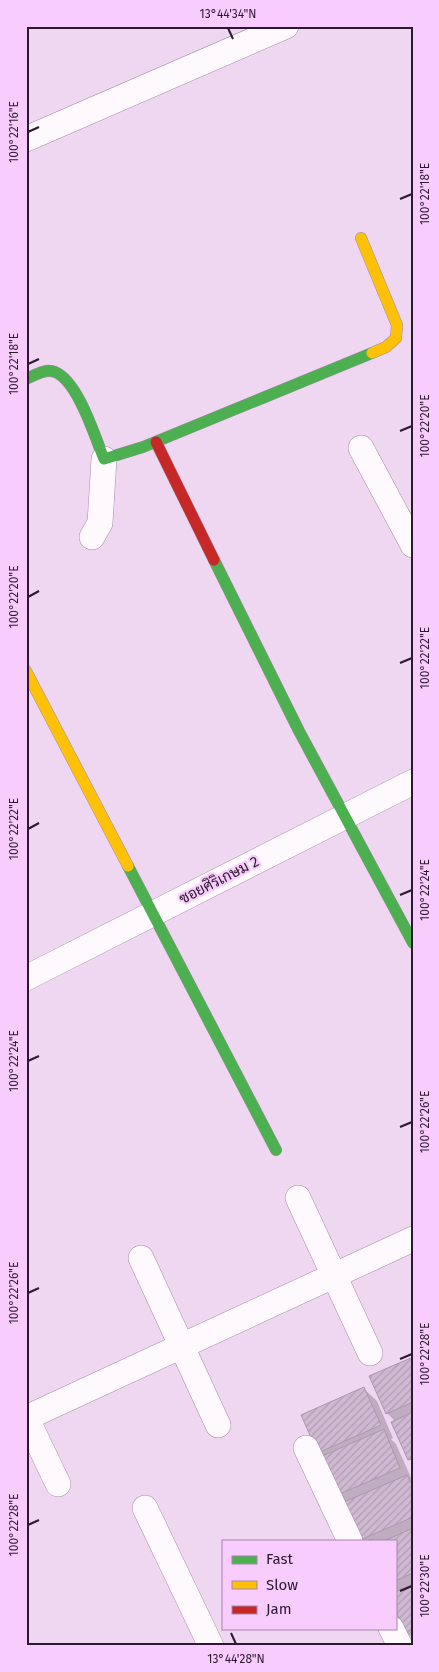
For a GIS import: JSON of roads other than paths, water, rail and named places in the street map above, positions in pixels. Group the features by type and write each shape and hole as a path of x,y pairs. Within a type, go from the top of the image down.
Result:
{"street":[{"path":"26,139 286,26"},
{"path":"104,459 156,442 386,347 396,338 397,325 361,238"},
{"path":"26,379 45,371 57,372 70,384 104,459 100,523 92,537"},
{"path":"156,442 299,731 413,944"},
{"path":"361,448 413,545"},
{"path":"26,672 276,1150"},
{"name":"ซอยศิริเกษม 2","path":"26,978 413,782"},
{"path":"298,1198 370,1354"},
{"path":"58,1484 26,1418 413,1239"},
{"path":"141,1258 218,1425"},
{"path":"306,1448 350,1540"},
{"path":"145,1508 211,1646"},
{"path":"393,1630 400,1646"}]}
